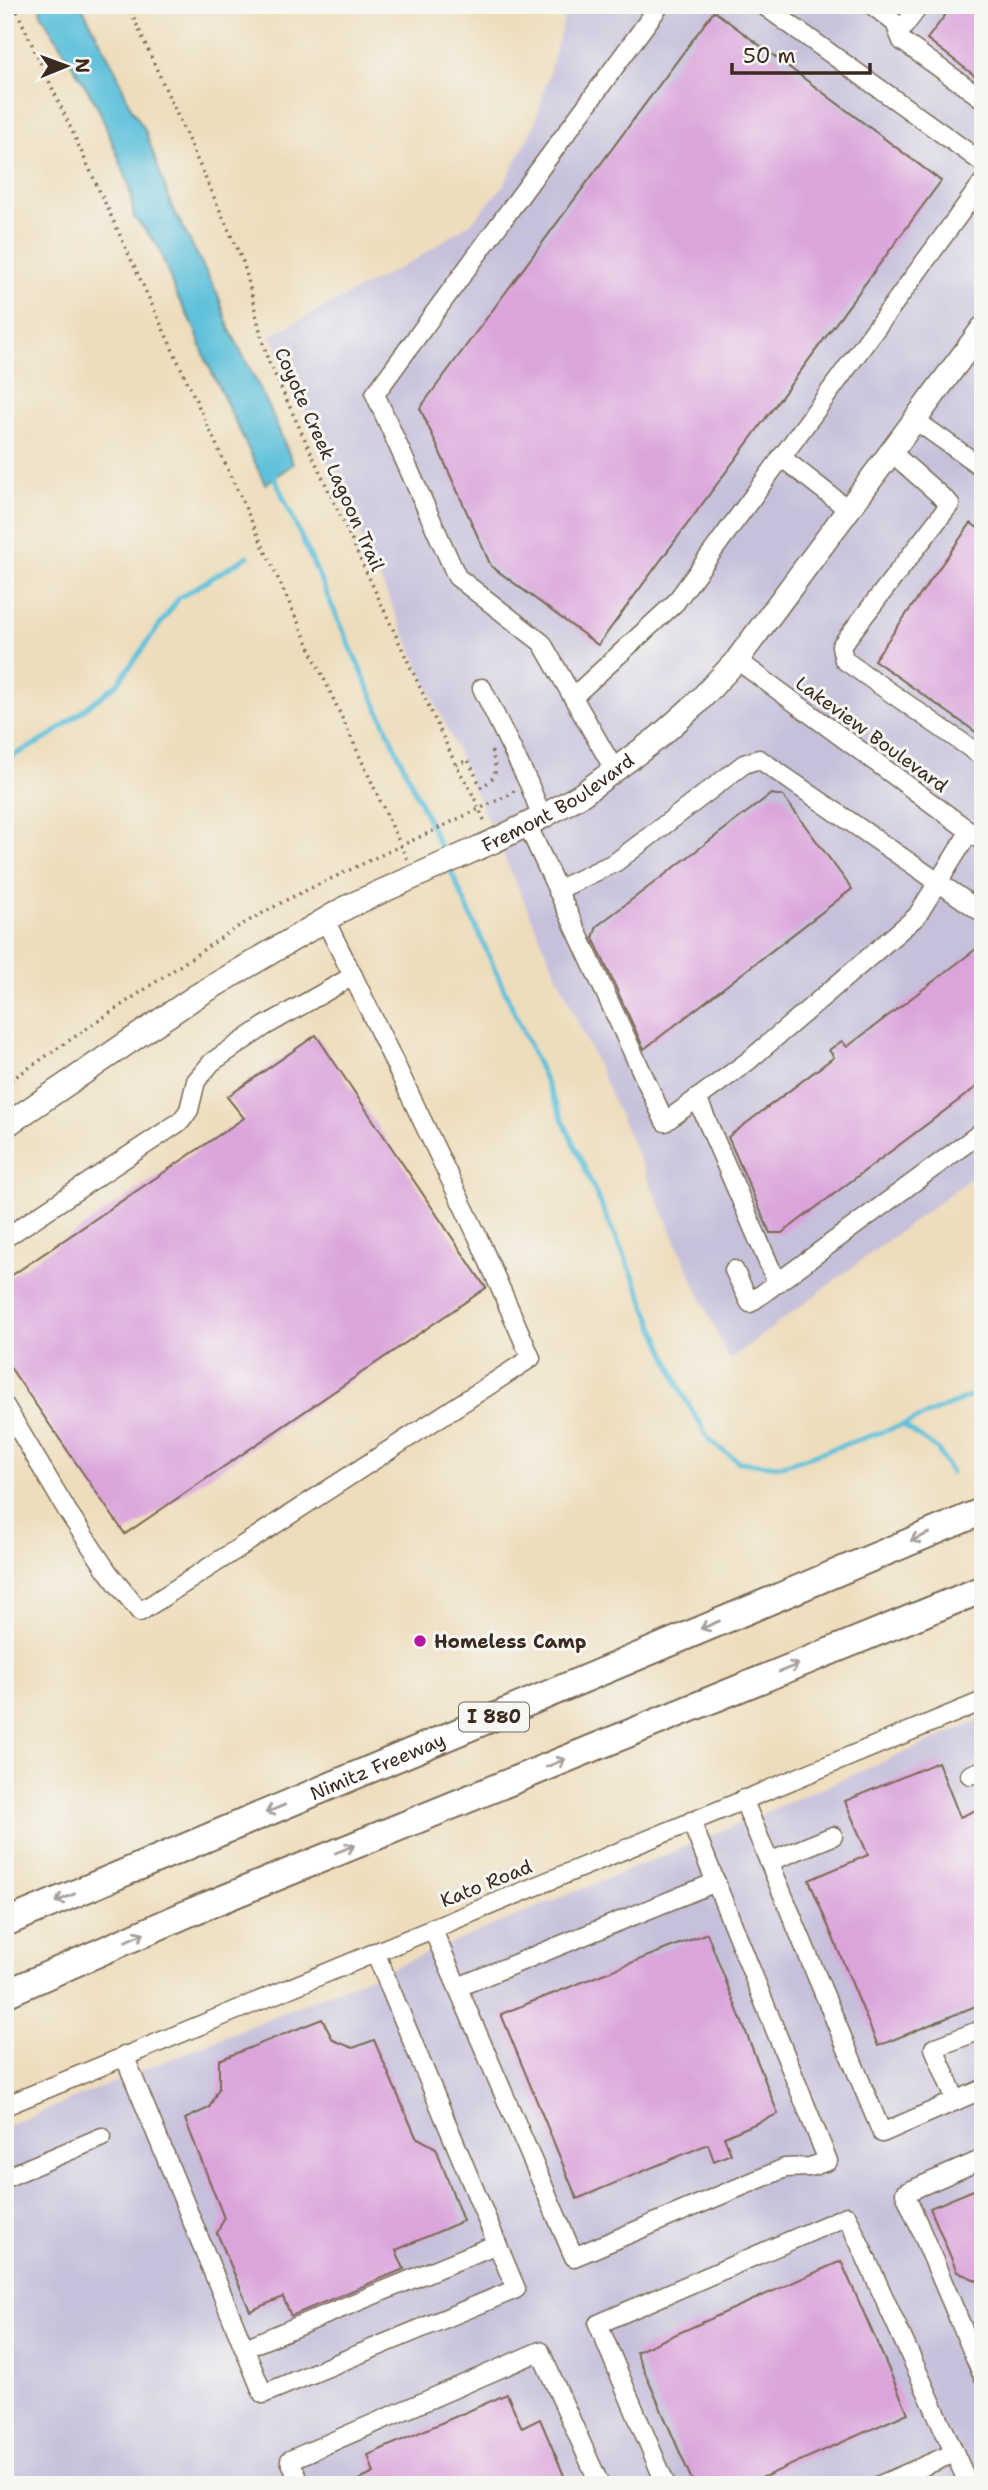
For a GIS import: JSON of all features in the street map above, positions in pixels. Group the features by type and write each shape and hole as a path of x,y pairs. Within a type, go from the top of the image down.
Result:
{"highway":[{"name":"Nimitz Freeway","path":"5,1923 983,1511"},
{"path":"5,1994 191,1912 983,1589"}],"main road":[{"name":"Fremont Boulevard","path":"5,1126 195,997 347,907 534,821 615,771 659,737 697,703 737,660 982,333"}],"street":[{"path":"615,771 542,643 457,577 375,394 660,5"},
{"path":"763,5 983,163"},
{"path":"872,5 895,23 902,41 983,99"},
{"path":"899,33 920,5"},
{"path":"574,696 675,603 983,182"},
{"path":"915,420 983,468"},
{"path":"891,452 950,504 841,646 842,653 845,660 983,757"},
{"path":"781,457 849,510"},
{"name":"Lakeview Boulevard","path":"737,660 976,836"},
{"path":"482,688 529,784 534,821 557,890 665,1122 747,1062 917,916 937,883 976,836"},
{"path":"557,890 616,862 744,764 759,759 983,913"},
{"path":"5,1406 68,1513 108,1572 140,1612 531,1358 471,1223 325,920"},
{"path":"5,1238 181,1121 189,1110 196,1081 212,1062 265,1026 353,975"},
{"path":"697,1098 777,1283"},
{"path":"734,1270 750,1303 983,1131"},
{"name":"Kato Road","path":"5,2106 983,1701"},
{"path":"743,1800 882,2133 983,2090"},
{"path":"432,1928 574,2257 785,2168 810,2167 828,2161 691,1821"},
{"path":"769,1862 833,1836"},
{"path":"458,1987 716,1882"},
{"path":"124,2055 263,2394 516,2289 375,1952"},
{"path":"956,2101 934,2048 983,2029"},
{"path":"5,2178 102,2137"},
{"path":"983,2159 905,2193 983,2376"},
{"path":"666,2485 597,2324 847,2216 969,2485"},
{"path":"245,2348 497,2244"},
{"path":"301,2485 290,2460 540,2351 600,2485"},
{"path":"880,2485 954,2453"}],"path":[{"path":"15,5 415,877"},
{"name":"Coyote Creek Lagoon Trail","path":"128,5 243,262 268,360 456,765 479,810 500,838"},
{"path":"456,765 468,760 481,787 490,782 495,774 496,765 489,748 497,744"},
{"path":"5,1084 234,929 290,898 513,793 514,785"}],"shaded area":[{"path":"568,5 983,5 983,1169 729,1360 271,335 415,260 472,222 503,186 535,124"},
{"path":"983,1719 983,2485 5,2485 5,2127 679,1849"}],"water":[{"path":"39,5 81,5 115,69 131,108 145,130 171,205 218,295 229,328 270,409 293,464 265,484 206,360 195,329 177,296 157,244 134,217 129,184 98,107 41,13"}],"building":[{"path":"953,5 983,5 983,82 927,39"},
{"path":"714,11 941,181 598,645 491,566 420,408"},
{"path":"971,523 983,532 983,737 874,660"},
{"path":"771,794 783,796 852,889 644,1049 593,938 597,926"},
{"path":"976,949 983,957 983,1082 782,1233 770,1233 728,1137 834,1057 829,1050 842,1041 847,1047"},
{"path":"316,1035 486,1288 125,1534 5,1360 5,1280 244,1118 227,1097"},
{"path":"938,1762 960,1817 983,1807 983,2003 878,2046 809,1880 868,1855 845,1801"},
{"path":"707,1933 778,2114 724,2137 731,2154 714,2161 708,2144 577,2199 501,2014"},
{"path":"322,2019 333,2040 353,2048 374,2040 416,2137 436,2148 463,2221 396,2250 404,2269 291,2316 283,2297 250,2311 217,2233 224,2218 185,2119 209,2108 219,2088 219,2060"},
{"path":"983,2186 983,2283 957,2272 930,2208"},
{"path":"841,2261 908,2413 746,2485 694,2485 636,2352"},
{"path":"507,2394 522,2428 540,2419 568,2485 349,2485 374,2473 368,2455"}],"waterway":[{"path":"273,474 445,858"},
{"path":"5,760 49,737 118,683 179,598 248,556"},
{"path":"449,867 635,1280 683,1395 710,1441 739,1462 780,1466 903,1425 983,1391"},
{"path":"903,1425 938,1450 951,1473"}],"place":[{"name":"Homeless Camp","path":"420,1641"}]}
